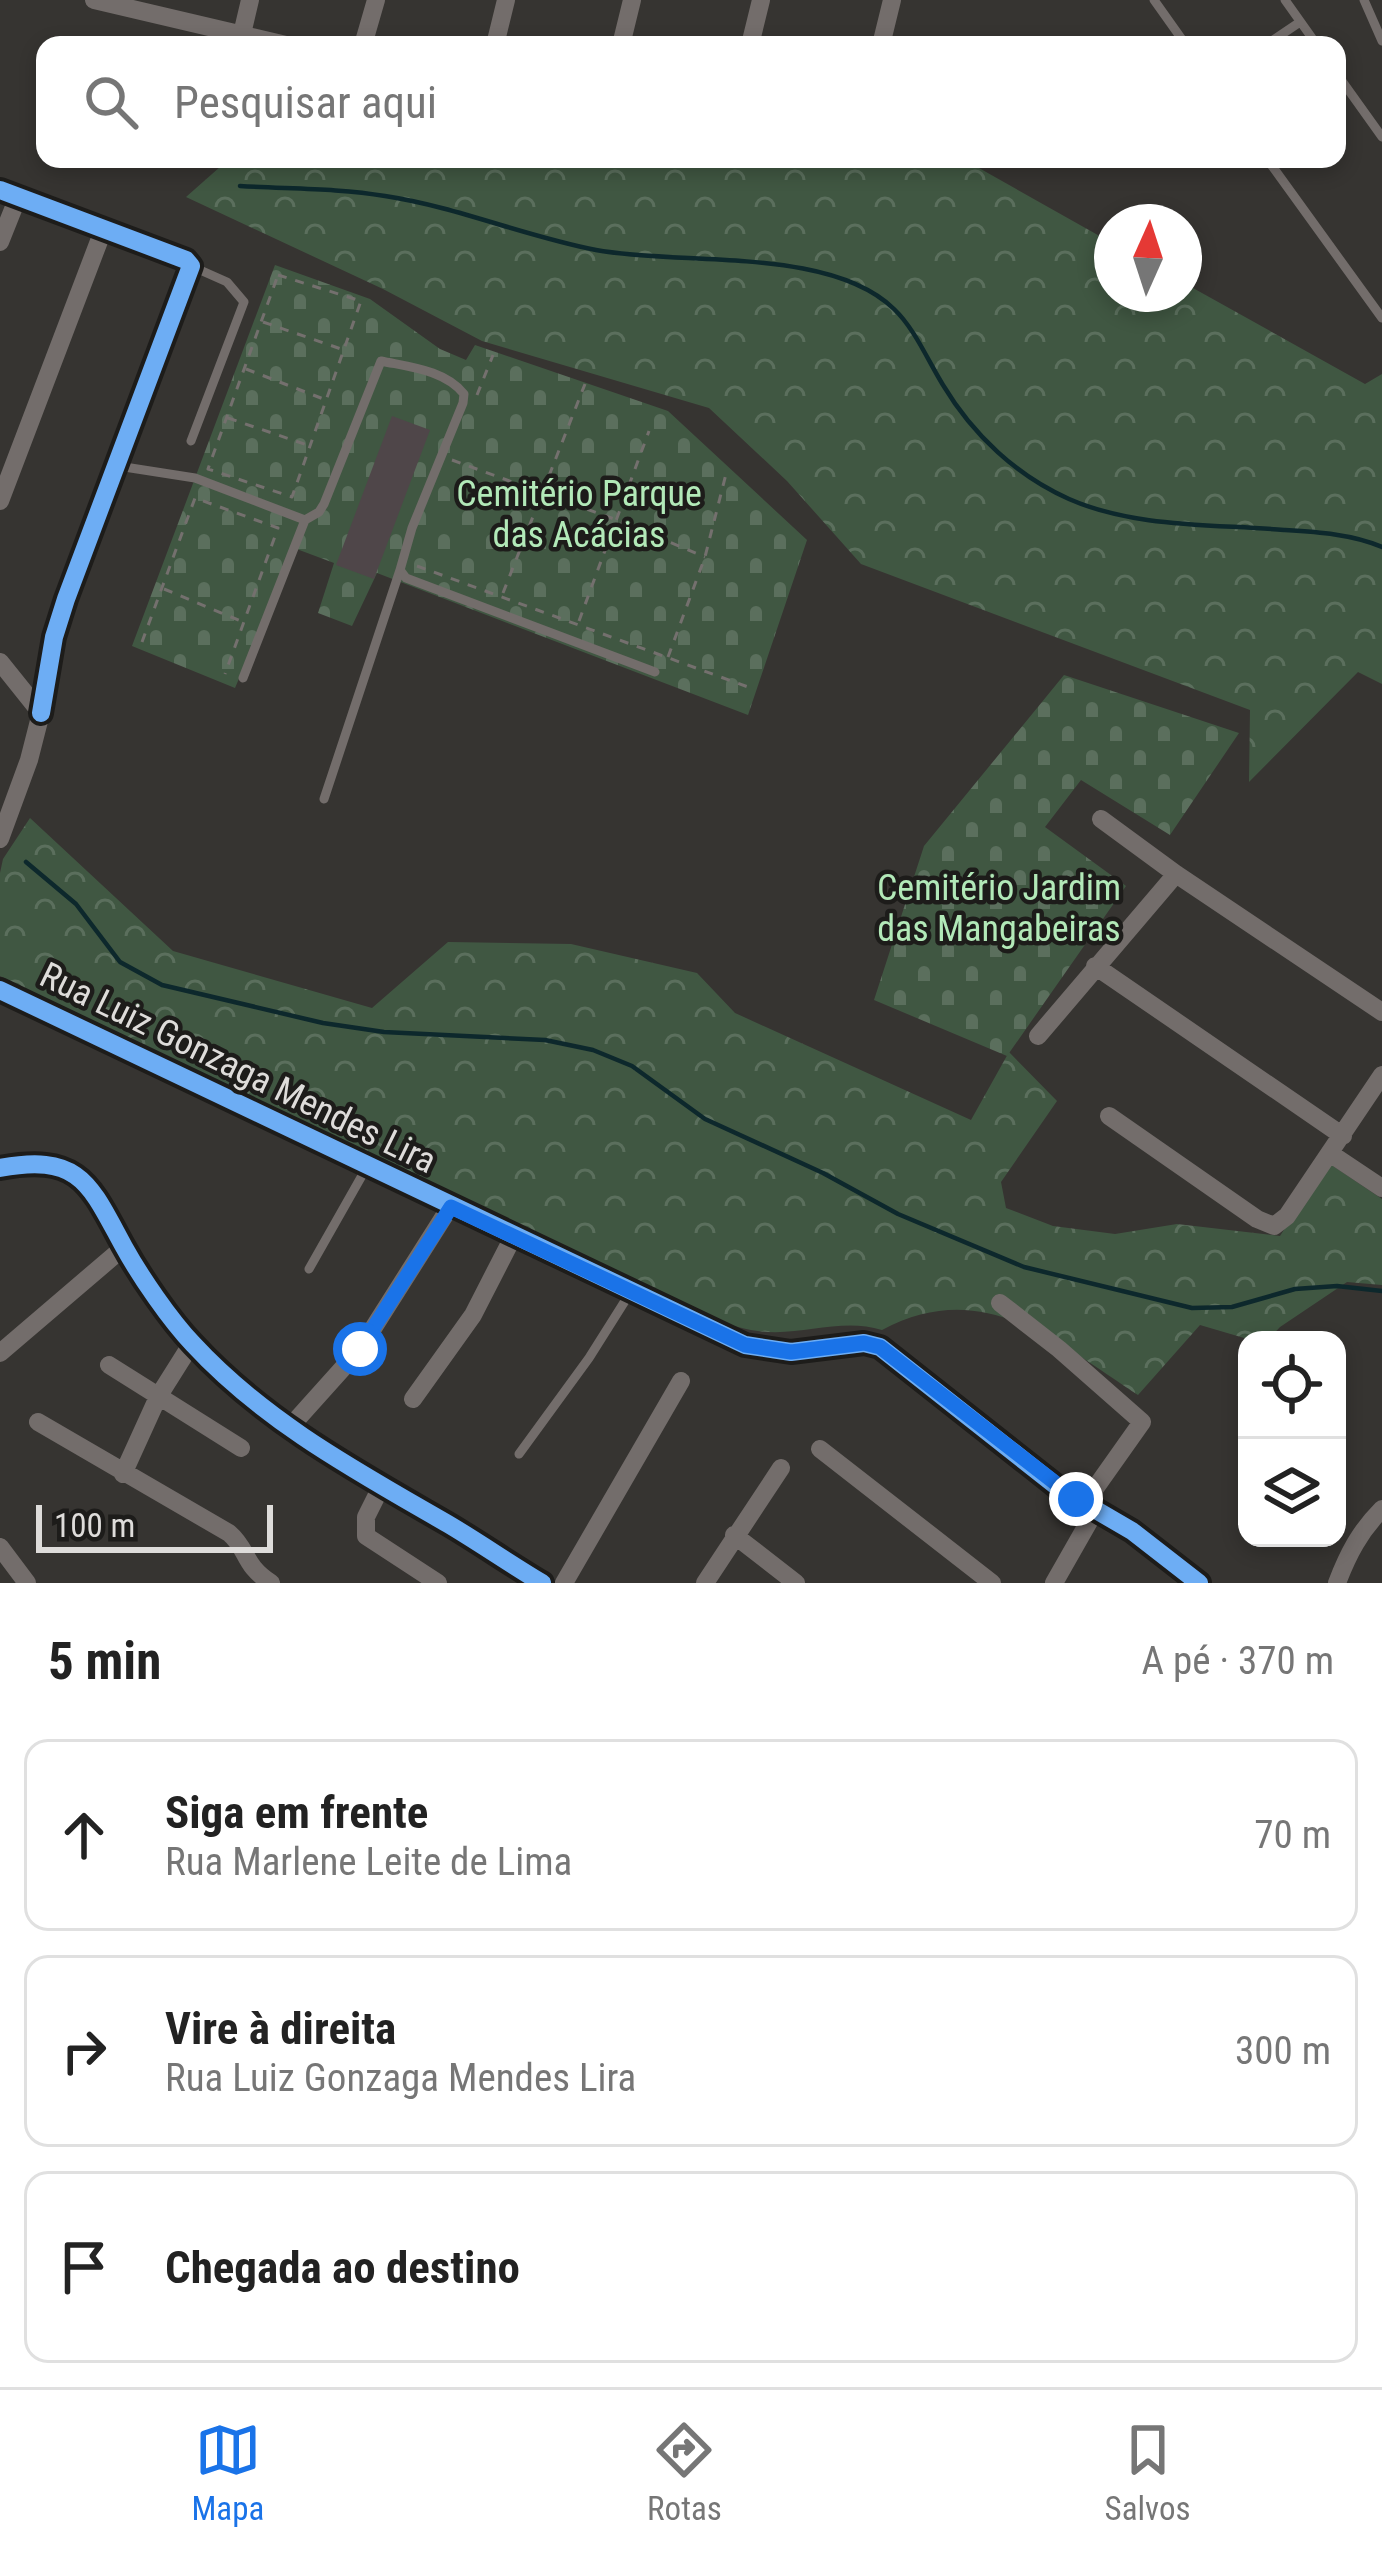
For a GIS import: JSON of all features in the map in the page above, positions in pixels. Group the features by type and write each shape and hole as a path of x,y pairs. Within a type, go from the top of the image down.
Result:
{"street":[{"path":"94,0 250,36"},
{"path":"242,34 250,0"},
{"path":"366,36 376,0"},
{"path":"497,36 506,0"},
{"path":"622,36 632,0"},
{"path":"752,36 761,0"},
{"path":"883,36 892,0"},
{"path":"0,242 9,194 186,260 190,272 60,618 29,760 0,839"},
{"path":"0,501 104,228"},
{"path":"0,662 41,713"},
{"path":"1102,819 1382,1012"},
{"path":"1038,1036 1176,874"},
{"path":"1095,966 1342,1136"},
{"name":"Rua Luiz Gonzaga Mendes Lira","path":"0,990 745,1345 769,1351 864,1343 880,1347 1090,1508 1132,1531 1199,1583"},
{"path":"1109,1116 1267,1225 1281,1224 1382,1076"},
{"path":"1331,1154 1382,1188"},
{"path":"0,1168 49,1164 86,1182 103,1202 124,1247 192,1343 290,1427 542,1583"},
{"path":"290,1427 360,1349 451,1207"},
{"path":"413,1399 473,1315 513,1237"},
{"path":"0,1353 124,1247"},
{"path":"1000,1304 1142,1422 1090,1508 1054,1583"},
{"path":"123,1474 158,1397 192,1343"},
{"path":"110,1365 241,1448"},
{"path":"564,1583 681,1381"},
{"path":"38,1422 229,1533 249,1566 271,1583"},
{"path":"820,1449 992,1583"},
{"path":"705,1583 781,1468"},
{"path":"381,1487 364,1529 372,1542 438,1583"},
{"path":"1336,1583 1365,1526 1382,1509"},
{"path":"734,1535 796,1583"},
{"path":"0,1547 27,1583"},
{"path":"503,1583 517,1568"}],"lane":[{"path":"1154,0 1180,36"},
{"path":"1285,0 1310,36"},
{"path":"1364,0 1382,40"},
{"path":"1279,36 1300,22"},
{"path":"1346,87 1382,137"},
{"path":"1274,168 1382,317"},
{"path":"190,272 227,282 244,302 191,441"},
{"path":"243,678 305,520 324,504 381,361 432,372 464,394 400,558 406,578 655,672"},
{"path":"118,466 195,478 305,520"},
{"path":"324,800 405,567"},
{"path":"309,1269 368,1165"},
{"path":"519,1454 630,1293"}],"path":[{"path":"278,275 362,301 344,350 292,497 208,469 278,275"},
{"path":"261,321 344,350"},
{"path":"476,397 493,355"},
{"path":"244,368 326,400"},
{"path":"502,595 585,384"},
{"path":"226,418 310,447"},
{"path":"578,622 649,431"},
{"path":"450,460 705,557"},
{"path":"668,658 705,557 727,470"},
{"path":"142,642 195,498 278,528 225,674"},
{"path":"405,567 502,595 748,687"},
{"path":"162,588 244,622"}],"green space":[{"path":"219,168 979,168 1094,233 1094,312 1202,312 1202,293 1365,384 1382,374 1382,684 1358,672 1249,782 1250,710 861,564 787,481 709,408 482,341 186,197"},
{"name":"Cemitério Parque das Acácias","path":"275,265 370,299 440,349 466,360 475,345 668,411 807,540 748,715 377,573 352,626 318,613 334,563 294,548 235,688 132,646"},
{"name":"Cemitério Jardim das Mangabeiras","path":"1064,675 1239,733 1170,835 1081,780 1045,827 1126,886 1007,1056 874,1000 924,846"},
{"path":"30,818 173,951 372,1008 448,942 571,944 697,973 735,1013 971,1120 1009,1052 1057,1101 1001,1182 1006,1208 1053,1226 1115,1234 1177,1224 1280,1236 1327,1162 1382,1199 1382,1285 1347,1282 1276,1331 1238,1331 1238,1336 1200,1325 1138,1395 1047,1336 985,1313 953,1310 918,1315 882,1330 851,1326 774,1332 744,1329 650,1293 0,976 3,859"}],"building":[{"path":"392,416 430,430 374,579 336,565"}],"waterway":[{"path":"240,186 385,196 596,250 752,262 832,275 866,289 894,309 982,437 1032,479 1069,499 1148,520 1322,533 1382,547"},
{"path":"26,862 76,904 120,962 162,985 323,1023 384,1032 545,1040 593,1050 632,1066 705,1119 823,1173 898,1214 1024,1267 1192,1308 1232,1307 1295,1289 1337,1286 1382,1291"}],"cycle path":[{"path":"0,190 186,260 191,266 66,599 41,713"},
{"path":"0,990 745,1345 791,1352 864,1343 880,1347 1060,1489 1132,1531 1199,1583"},
{"path":"0,1168 49,1165 80,1179 102,1206 165,1310 221,1372 314,1444 542,1583"}],"route":[{"path":"360,1349 451,1207 745,1345 791,1352 864,1343 880,1347 1076,1499"}]}
